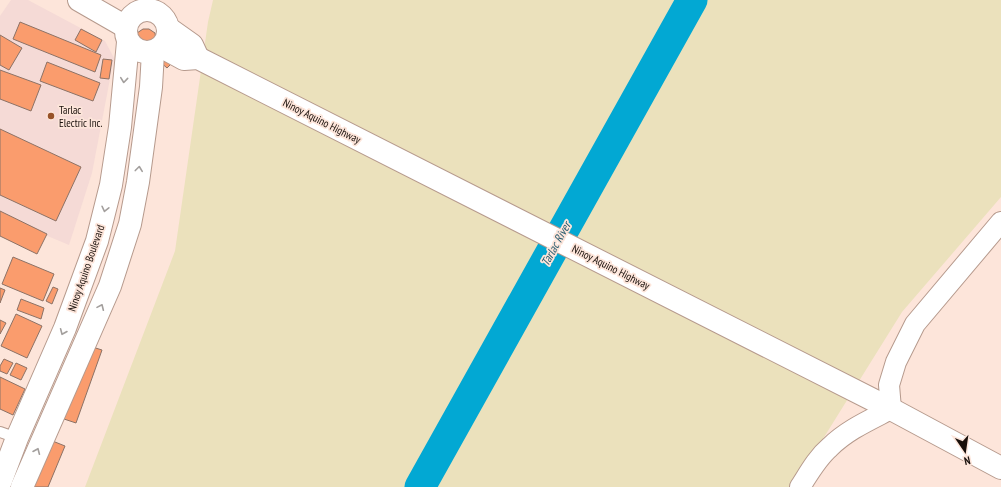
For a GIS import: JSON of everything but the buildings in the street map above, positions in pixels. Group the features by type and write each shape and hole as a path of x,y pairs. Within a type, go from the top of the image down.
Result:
{"main road":[{"path":"79,0 105,0"},
{"path":"79,0 131,21"},
{"path":"22,487 110,286 130,224 138,182 151,88 163,29 157,13 149,10 141,11 131,21 133,47 146,53 163,29"},
{"name":"Ninoy Aquino Boulevard","path":"0,483 9,435 65,328 98,241 111,185 118,141 131,21"},
{"name":"Ninoy Aquino Highway","path":"163,29 192,45 203,60 884,406 1001,468"}],"street":[{"path":"800,487 829,447 884,406 896,362 915,324 1001,222"}],"shaded area":[{"name":"Tarlac Electric Inc.","path":"11,0 28,0 105,41 114,58 92,173 69,245 0,216 0,16"}],"sand":[{"path":"213,0 1001,0 1001,197 902,312 793,487 85,487 175,251 208,22"}],"waterway":[{"name":"Tarlac River","path":"420,487 692,0"}],"place":[{"name":"Tarlac Electric Inc.","path":"51,116"}]}
